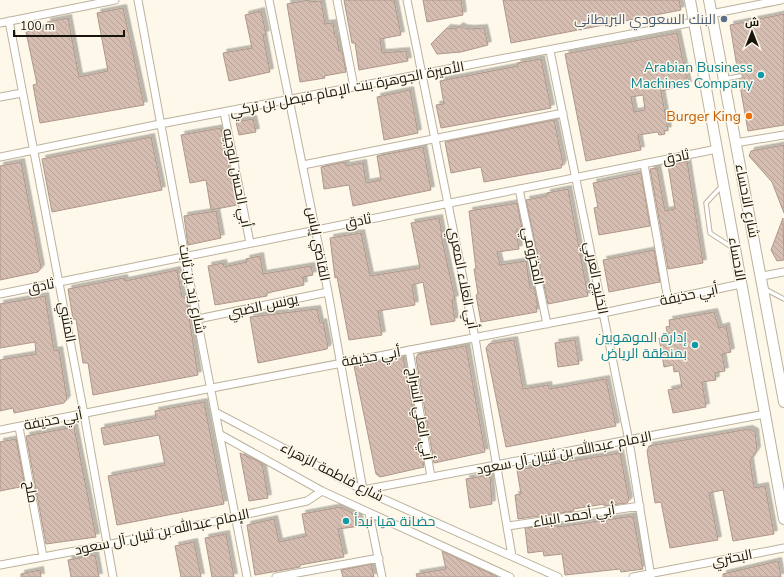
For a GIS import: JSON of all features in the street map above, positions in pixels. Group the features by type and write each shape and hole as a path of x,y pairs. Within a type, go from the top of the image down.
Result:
{"main road":[{"name":"الاحساء","path":"690,0 784,519"},
{"name":"شارع الاحساء","path":"709,0 735,143 762,276 784,402"}],"street":[{"path":"0,23 115,0"},
{"name":"شارع زيد بن ثابت","path":"138,0 160,124 217,413 247,577"},
{"name":"القاضي إياس","path":"269,0 328,292 363,490"},
{"path":"338,0 354,87"},
{"name":"أبي العلاء المعري","path":"407,0 475,338 512,556"},
{"path":"711,14 781,0"},
{"name":"المتنبي","path":"9,21 84,414 113,577"},
{"name":"الأميرة الجوهرة بنت الإمام فيصل بن تركي","path":"0,157 160,124 550,51 694,22"},
{"name":"الخليج العربي","path":"550,51 629,441 651,576"},
{"path":"0,97 22,93"},
{"name":"أبي الحسن الوجيه","path":"224,112 250,243"},
{"path":"303,165 563,113"},
{"path":"735,143 784,135"},
{"name":"ثادق","path":"0,294 717,149"},
{"path":"644,164 668,300"},
{"name":"المخزومي","path":"519,189 547,324"},
{"path":"762,276 784,272"},
{"name":"أبي حذيفة","path":"0,430 603,313 742,284"},
{"name":"يونس الضبي","path":"198,319 328,292"},
{"name":"أبي العلي السراج","path":"409,350 431,477"},
{"name":"شارع فاطمة الزهراء","path":"217,413 363,490 558,577"},
{"name":"الإمام عبدالله بن ثنيان آل سعود","path":"363,490 497,466 765,414"},
{"name":"ملح","path":"19,427 43,557"},
{"name":"شارع فاطمة الزهراء","path":"220,435 322,492 510,577"},
{"name":"الإمام عبدالله بن ثنيان آل سعود","path":"0,565 107,545 307,501 322,492"},
{"name":"أبي أحمد البناء","path":"508,526 640,506"},
{"path":"369,513 382,577"},
{"name":"البحتري","path":"632,577 651,576 784,548"},
{"path":"276,577 379,558"}],"lane":[{"path":"723,79 740,76"},
{"path":"724,185 706,203 710,233 735,249"},
{"path":"763,288 784,298"}],"building":[{"path":"309,0 310,2 321,1 325,24 333,23 339,51 342,50 346,72 324,76 325,78 300,82 287,4"},
{"path":"344,0 394,0 401,35 380,39 382,53 406,51 408,61 359,70 355,43 352,43"},
{"path":"423,0 461,0 463,15 427,22"},
{"path":"503,0 679,0 681,10 511,43"},
{"path":"123,8 144,105 40,123 33,85 37,84 26,32 48,27 47,22 68,18 79,77 108,71 97,13"},
{"path":"261,11 266,34 263,35 270,72 229,81 223,53 252,48 245,15"},
{"name":"Arabian Business Machines Company","path":"784,14 784,125 748,131 739,80 743,76 741,73 738,73 730,25"},
{"path":"460,26 471,29 484,28 488,45 461,52 437,54 431,44 447,28 456,29"},
{"path":"677,33 688,85 661,91 668,130 664,131 665,134 659,135 658,132 638,135 641,150 586,161 565,54","holes":["643,95 645,110 634,112 631,97"]},
{"path":"541,59 551,108 441,128 436,105 444,104 440,81 518,66 517,63"},
{"path":"410,90 418,133 384,140 377,97"},
{"path":"253,119 256,132 239,135 236,122"},
{"path":"554,120 563,163 561,168 484,182 481,167 451,173 445,142"},
{"path":"221,128 237,205 211,210 206,180 190,183 181,135"},
{"path":"151,137 162,190 52,212 42,159"},
{"path":"784,145 784,213 772,182 749,156 751,151"},
{"path":"423,147 431,190 353,206 349,185 324,189 321,167 345,162 346,166 363,163 366,183 381,180 377,156"},
{"path":"687,161 703,263 668,269 650,169 657,168 665,211 675,209 668,165"},
{"path":"21,162 41,268 38,272 0,280 0,166"},
{"path":"641,173 650,226 599,235 594,208 598,207 593,183"},
{"path":"568,189 588,296 548,304 526,200 547,196 547,193"},
{"path":"517,203 522,229 516,230 519,249 497,252 500,265 526,261 530,288 534,288 538,306 536,306 537,312 481,322 476,295 478,294 474,269 476,269 469,211"},
{"path":"216,211 221,238 188,245 184,216"},
{"path":"439,218 441,235 455,299 452,300 455,321 431,325 423,282 412,285 415,305 378,311 382,335 349,340 337,277 335,278 330,238 361,233 370,276 420,268 411,223"},
{"path":"783,218 784,260 777,261 771,250"},
{"path":"654,250 660,282 609,292 603,260"},
{"path":"260,256 263,274 311,266 313,275 303,277 304,285 267,293 267,296 215,305 208,266 223,263 224,267 247,262 246,259"},
{"path":"177,270 182,297 186,297 198,375 93,395 88,363 83,363 76,319 73,319 68,289 124,278 125,281"},
{"path":"45,296 54,351 59,350 67,399 64,403 14,413 13,408 0,411 0,360 36,354 35,342 0,348 0,304"},
{"path":"317,309 320,323 323,322 328,346 327,349 258,363 250,317"},
{"name":"إدارة الموهوبين بمنطقة الرياض","path":"714,312 719,328 726,326 731,352 722,354 725,371 715,373 716,380 702,382 706,407 673,413 668,390 682,387 679,371 674,372 673,365 664,367 659,338 668,337 666,327 670,326 669,320"},
{"path":"514,340 523,389 548,385 549,389 606,379 616,426 506,447 486,348 489,344"},
{"path":"575,340 579,364 558,367 555,343"},
{"path":"466,346 485,452 434,463 416,358 418,354"},
{"path":"403,357 424,467 380,477 376,474 354,366"},
{"path":"204,402 224,504 117,525 108,476 165,465 159,435 104,445 101,428 156,418 155,411"},
{"path":"74,427 96,537 46,544 26,436"},
{"path":"749,429 755,432 757,450 750,461 754,488 765,486 774,534 733,541 723,490 709,493 718,540 670,548 661,502 655,503 647,451 649,446"},
{"path":"16,439 25,486 0,491 0,442"},
{"path":"240,453 262,463 268,498 249,501"},
{"path":"620,453 629,500 627,503 604,506 604,504 573,509 574,511 518,519 515,495 521,494 517,470"},
{"path":"490,475 492,504 470,508 466,479"},
{"path":"340,507 358,516 361,526 338,529 344,557 255,575 247,525 274,519 279,542 306,536 302,514"},
{"path":"633,516 643,569 621,572 620,569 565,575 562,554 544,556 543,551 528,553 525,528 558,525 558,527"},
{"path":"226,534 234,577 212,577 205,538"},
{"path":"194,542 201,577 181,577 175,546"},
{"path":"442,551 498,577 417,577 416,574 446,569"},
{"path":"95,555 99,577 71,577 68,560"},
{"path":"778,561 781,577 723,577 723,574"},
{"path":"371,564 374,577 343,577 341,570"},
{"path":"40,570 41,577 21,577 21,574"}],"place":[{"name":"البنك السعودي البريطاني","path":"724,19"},
{"name":"Arabian Business Machines Company","path":"761,75"},
{"name":"Burger King","path":"749,116"},
{"name":"إدارة الموهوبين بمنطقة الرياض","path":"695,345"},
{"name":"حضانة هيا نبدأ","path":"346,521"}]}
